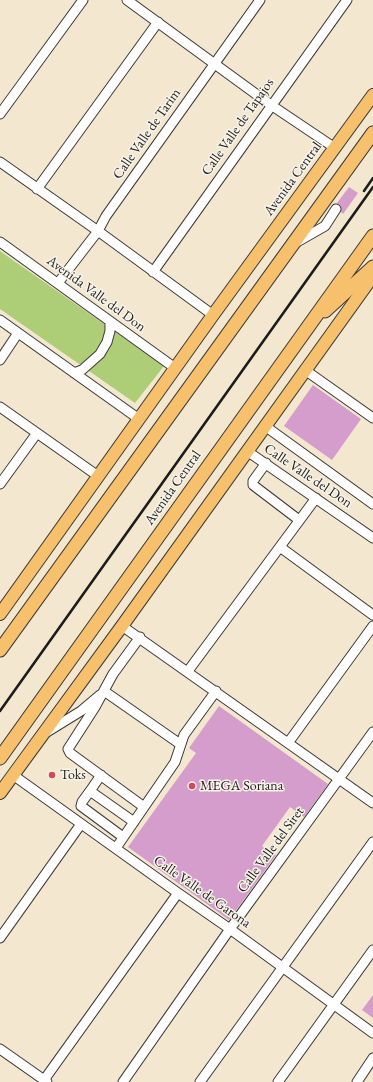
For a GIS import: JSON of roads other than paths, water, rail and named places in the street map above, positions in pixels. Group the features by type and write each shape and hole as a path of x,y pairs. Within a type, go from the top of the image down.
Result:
{"highway":[{"path":"0,650 373,133"},
{"name":"Avenida Central","path":"0,758 373,236"},
{"path":"310,324 373,267"},
{"path":"0,642 20,622"},
{"path":"0,768 9,746"}],"main road":[{"name":"Avenida Central","path":"0,614 175,368 373,95"},
{"path":"0,794 373,276"}],"street":[{"path":"0,114 83,0"},
{"path":"127,0 271,105 335,148"},
{"name":"Calle Valle de Tarim","path":"58,283 98,231 106,216 260,0"},
{"name":"Calle Valle de Tapajos","path":"154,272 271,105 347,0"},
{"path":"37,189 158,22"},
{"path":"0,162 214,315"},
{"path":"293,244 325,226 336,209"},
{"name":"Avenida Valle del Don","path":"0,242 175,368"},
{"path":"0,320 139,419"},
{"path":"74,373 82,370 100,354 107,342 110,331 110,322"},
{"path":"0,360 18,333"},
{"path":"305,370 372,414"},
{"path":"0,407 98,476"},
{"name":"Calle Valle del Don","path":"265,426 373,504"},
{"path":"0,484 36,433"},
{"name":"Calle Valle del Don","path":"247,452 266,463 373,538"},
{"path":"266,463 253,482 253,485 299,520"},
{"path":"188,671 316,498"},
{"path":"280,547 373,615"},
{"path":"122,626 140,637 373,803"},
{"path":"288,743 373,626"},
{"path":"140,637 113,674 104,692 68,749 70,753 144,807"},
{"path":"116,848 175,762 180,744 186,732 216,691"},
{"path":"43,735 81,710 104,692"},
{"path":"104,692 180,744"},
{"name":"Calle Valle del Siret","path":"123,1082 230,929 373,732"},
{"name":"Calle Valle de Garona","path":"13,775 230,929 373,1033"},
{"path":"101,775 82,802 81,806 123,837"},
{"path":"90,791 134,822"},
{"path":"0,938 81,824"},
{"path":"200,1082 373,842"},
{"path":"0,1049 45,1081 178,893"},
{"path":"278,1082 373,950"},
{"path":"357,1082 373,1058"}],"railway":[{"path":"364,191 373,178"},
{"path":"0,711 373,187"}],"place":[{"name":"Toks","path":"52,775"},
{"name":"MEGA Soriana","path":"192,786"}]}
